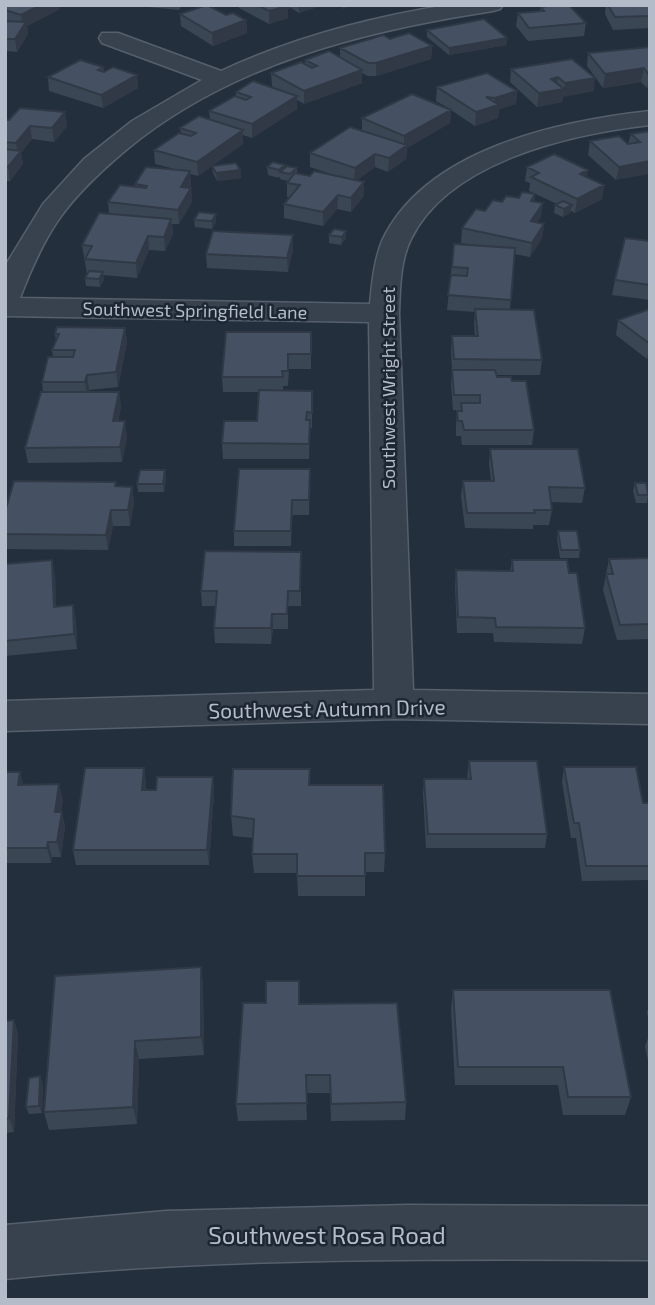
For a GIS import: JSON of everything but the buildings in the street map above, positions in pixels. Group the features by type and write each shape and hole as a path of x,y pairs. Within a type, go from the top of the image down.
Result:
{"street":[{"path":"5,299 22,258 51,212 76,182 112,148 220,79 333,38 438,12 493,5"},
{"path":"110,38 220,79"},
{"name":"Southwest Wright Street","path":"394,704 384,313 389,266 397,239 410,216 455,177 513,148 589,126 650,118"},
{"name":"Southwest Springfield Lane","path":"5,307 384,313"},
{"name":"Southwest Autumn Drive","path":"5,716 394,704 650,709"},
{"name":"Southwest Rosa Road","path":"5,1252 223,1233 650,1233"}]}
